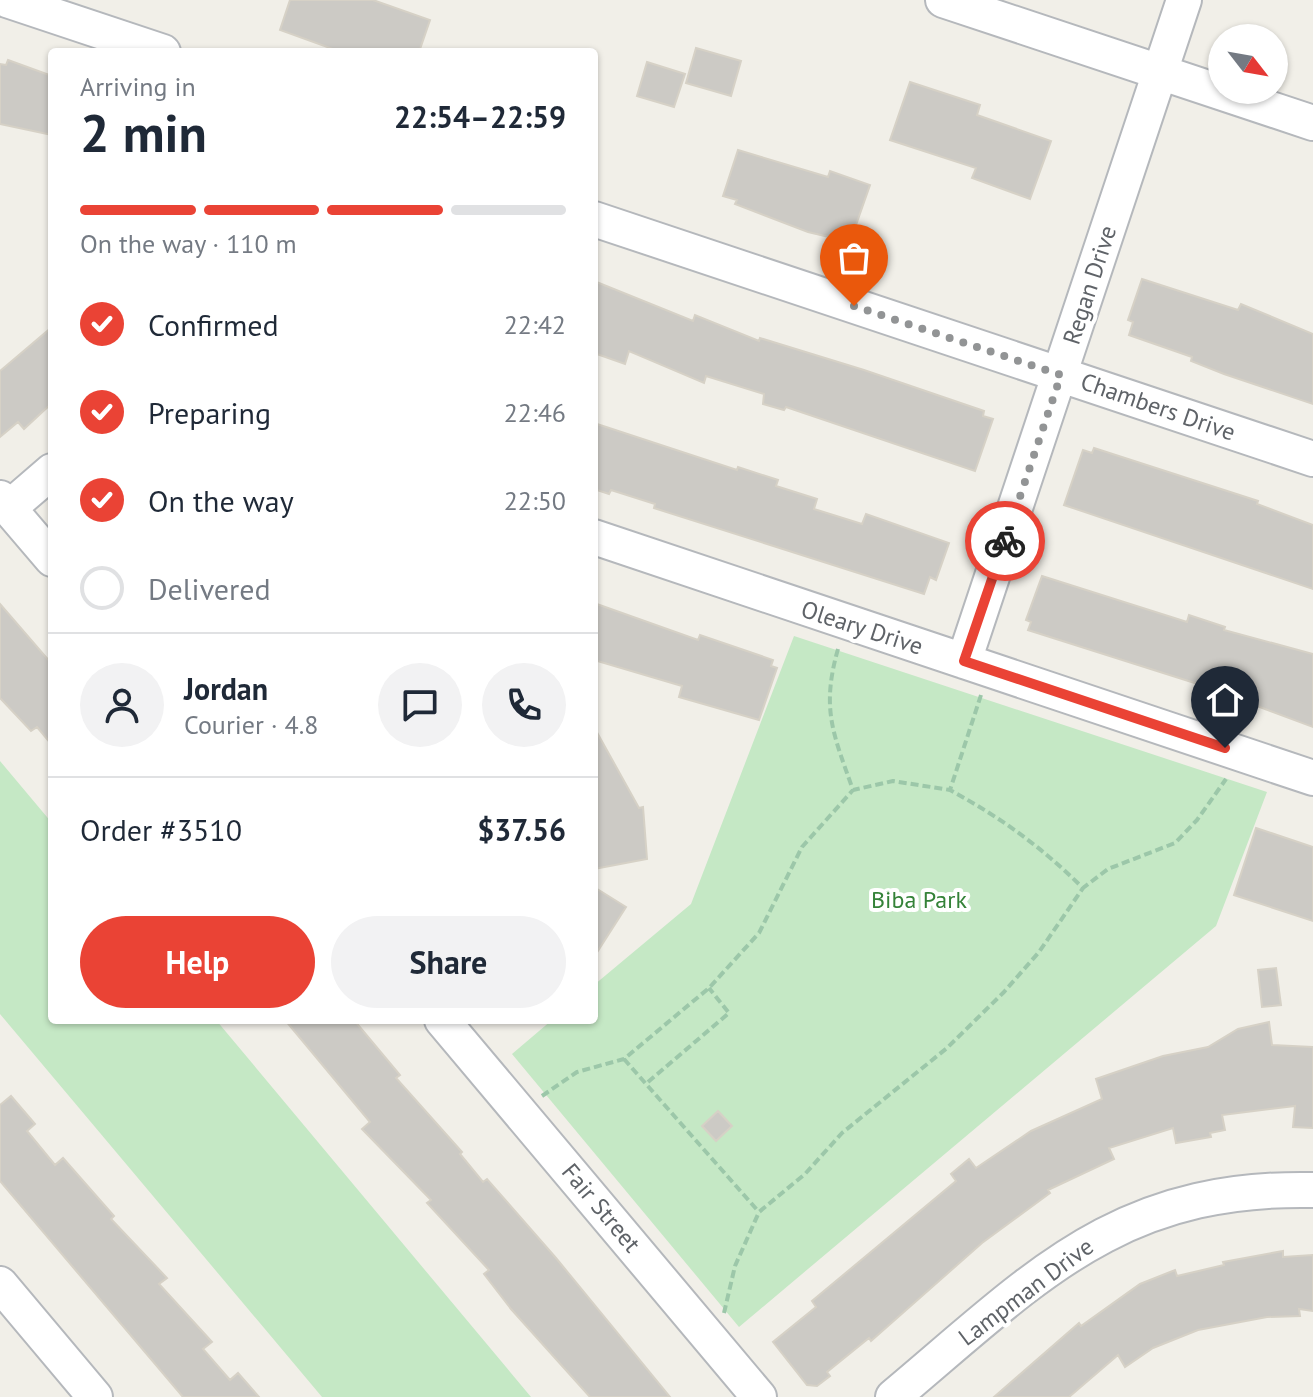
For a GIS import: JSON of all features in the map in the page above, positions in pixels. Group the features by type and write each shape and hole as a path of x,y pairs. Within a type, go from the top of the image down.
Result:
{"street":[{"path":"7,0 151,48"},
{"path":"943,0 1313,123"},
{"name":"Regan Drive","path":"964,661 1184,0"},
{"name":"Chambers Drive","path":"598,220 1313,459"},
{"path":"48,474 4,503 48,554"},
{"name":"Oleary Drive","path":"598,538 1313,778"},
{"name":"Fair Street","path":"445,1024 759,1397"},
{"name":"Lampman Drive","path":"893,1397 1021,1289 1090,1240 1165,1207 1201,1198 1263,1189 1313,1190"},
{"path":"0,1284 95,1397"}],"path":[{"path":"839,647 828,685 831,725 853,790"},
{"path":"950,790 981,695"},
{"path":"724,1315 735,1266 759,1212 805,1174 842,1133 947,1048 1004,992 1039,952 1083,888 1108,869 1175,843 1197,820 1227,777"},
{"path":"539,1098 577,1072 624,1059 709,988 759,933 802,847 853,790 893,781 950,790 1005,819 1042,847 1083,888"},
{"path":"648,1082 729,1013 709,988"},
{"path":"624,1059 648,1082 759,1212"}],"green space":[{"name":"Biba Park","path":"794,636 1267,792 1216,926 739,1327 512,1054 547,1024 598,1024 598,982 691,904"},
{"path":"0,761 48,818 48,1024 219,1024 531,1397 322,1397 0,1014"}],"building":[{"path":"290,0 373,0 430,20 420,48 330,48 280,30"},
{"path":"696,48 741,61 731,96 686,83"},
{"path":"8,60 48,75 48,134 0,124 0,64 6,65"},
{"path":"647,62 685,74 674,107 637,96"},
{"path":"910,82 980,105 977,115 1051,141 1030,199 972,178 976,168 890,140"},
{"path":"738,150 828,177 830,171 870,185 850,242 808,232 735,204 737,200 723,196"},
{"path":"1142,279 1238,310 1241,304 1313,334 1313,404 1224,374 1191,361 1192,357 1129,335 1133,322 1128,320"},
{"path":"598,283 693,321 695,315 759,341 760,338 864,370 984,411 983,416 993,419 975,471 786,407 784,410 763,404 764,394 706,376 704,383 629,351 625,364 598,354"},
{"path":"48,330 48,407 24,429 18,422 0,437 0,371"},
{"path":"598,424 737,470 738,467 778,480 776,486 817,499 814,509 862,524 866,514 949,543 936,580 930,577 924,594 654,508 655,504 611,490 609,494 598,490"},
{"path":"1094,448 1258,501 1257,504 1313,525 1313,589 1064,505 1083,450 1092,453"},
{"path":"1042,576 1187,622 1189,615 1225,627 1224,630 1313,654 1313,727 1201,685 1028,630 1031,622 1026,620"},
{"path":"0,604 48,659 48,740 37,727 31,731 0,698"},
{"path":"598,604 698,640 700,635 773,660 771,666 777,668 759,720 679,697 682,686 598,661"},
{"path":"598,734 639,808 643,807 647,859 598,868"},
{"path":"1256,828 1313,847 1313,921 1234,895"},
{"path":"598,890 626,907 598,951"},
{"path":"1276,968 1281,1005 1262,1007 1258,970"},
{"path":"1269,1022 1272,1045 1313,1047 1313,1128 1293,1127 1295,1106 1222,1115 1225,1130 1210,1133 1211,1137 1176,1143 1173,1128 1109,1148 1114,1159 1048,1190 1050,1193 982,1243 871,1341 869,1338 827,1372 830,1376 817,1386 807,1385 773,1342 816,1307 812,1301 956,1181 951,1174 969,1159 976,1168 1031,1131 1102,1099 1096,1079 1163,1056 1208,1047 1238,1029"},
{"path":"288,1024 357,1024 400,1075 396,1078 462,1152 460,1154 483,1182 487,1179 556,1258 670,1397 590,1397 511,1309 484,1274 489,1270 427,1203 431,1200 362,1129 370,1122"},
{"path":"11,1096 35,1124 27,1131 55,1165 63,1158 114,1216 111,1219 167,1278 159,1284 212,1342 203,1349 230,1380 238,1373 259,1397 183,1397 0,1181 0,1105"},
{"path":"718,1111 732,1126 716,1141 702,1126"},
{"path":"1283,1251 1283,1257 1313,1255 1313,1311 1299,1309 1300,1316 1267,1317 1198,1330 1153,1348 1125,1367 1118,1355 1069,1397 994,1397 1079,1323 1081,1326 1140,1284 1175,1270 1177,1276 1224,1265 1223,1262"}],"way so far":[{"path":"854,306 1061,375 1005,541"}],"route":[{"path":"1005,541 964,661 1225,748"}]}
